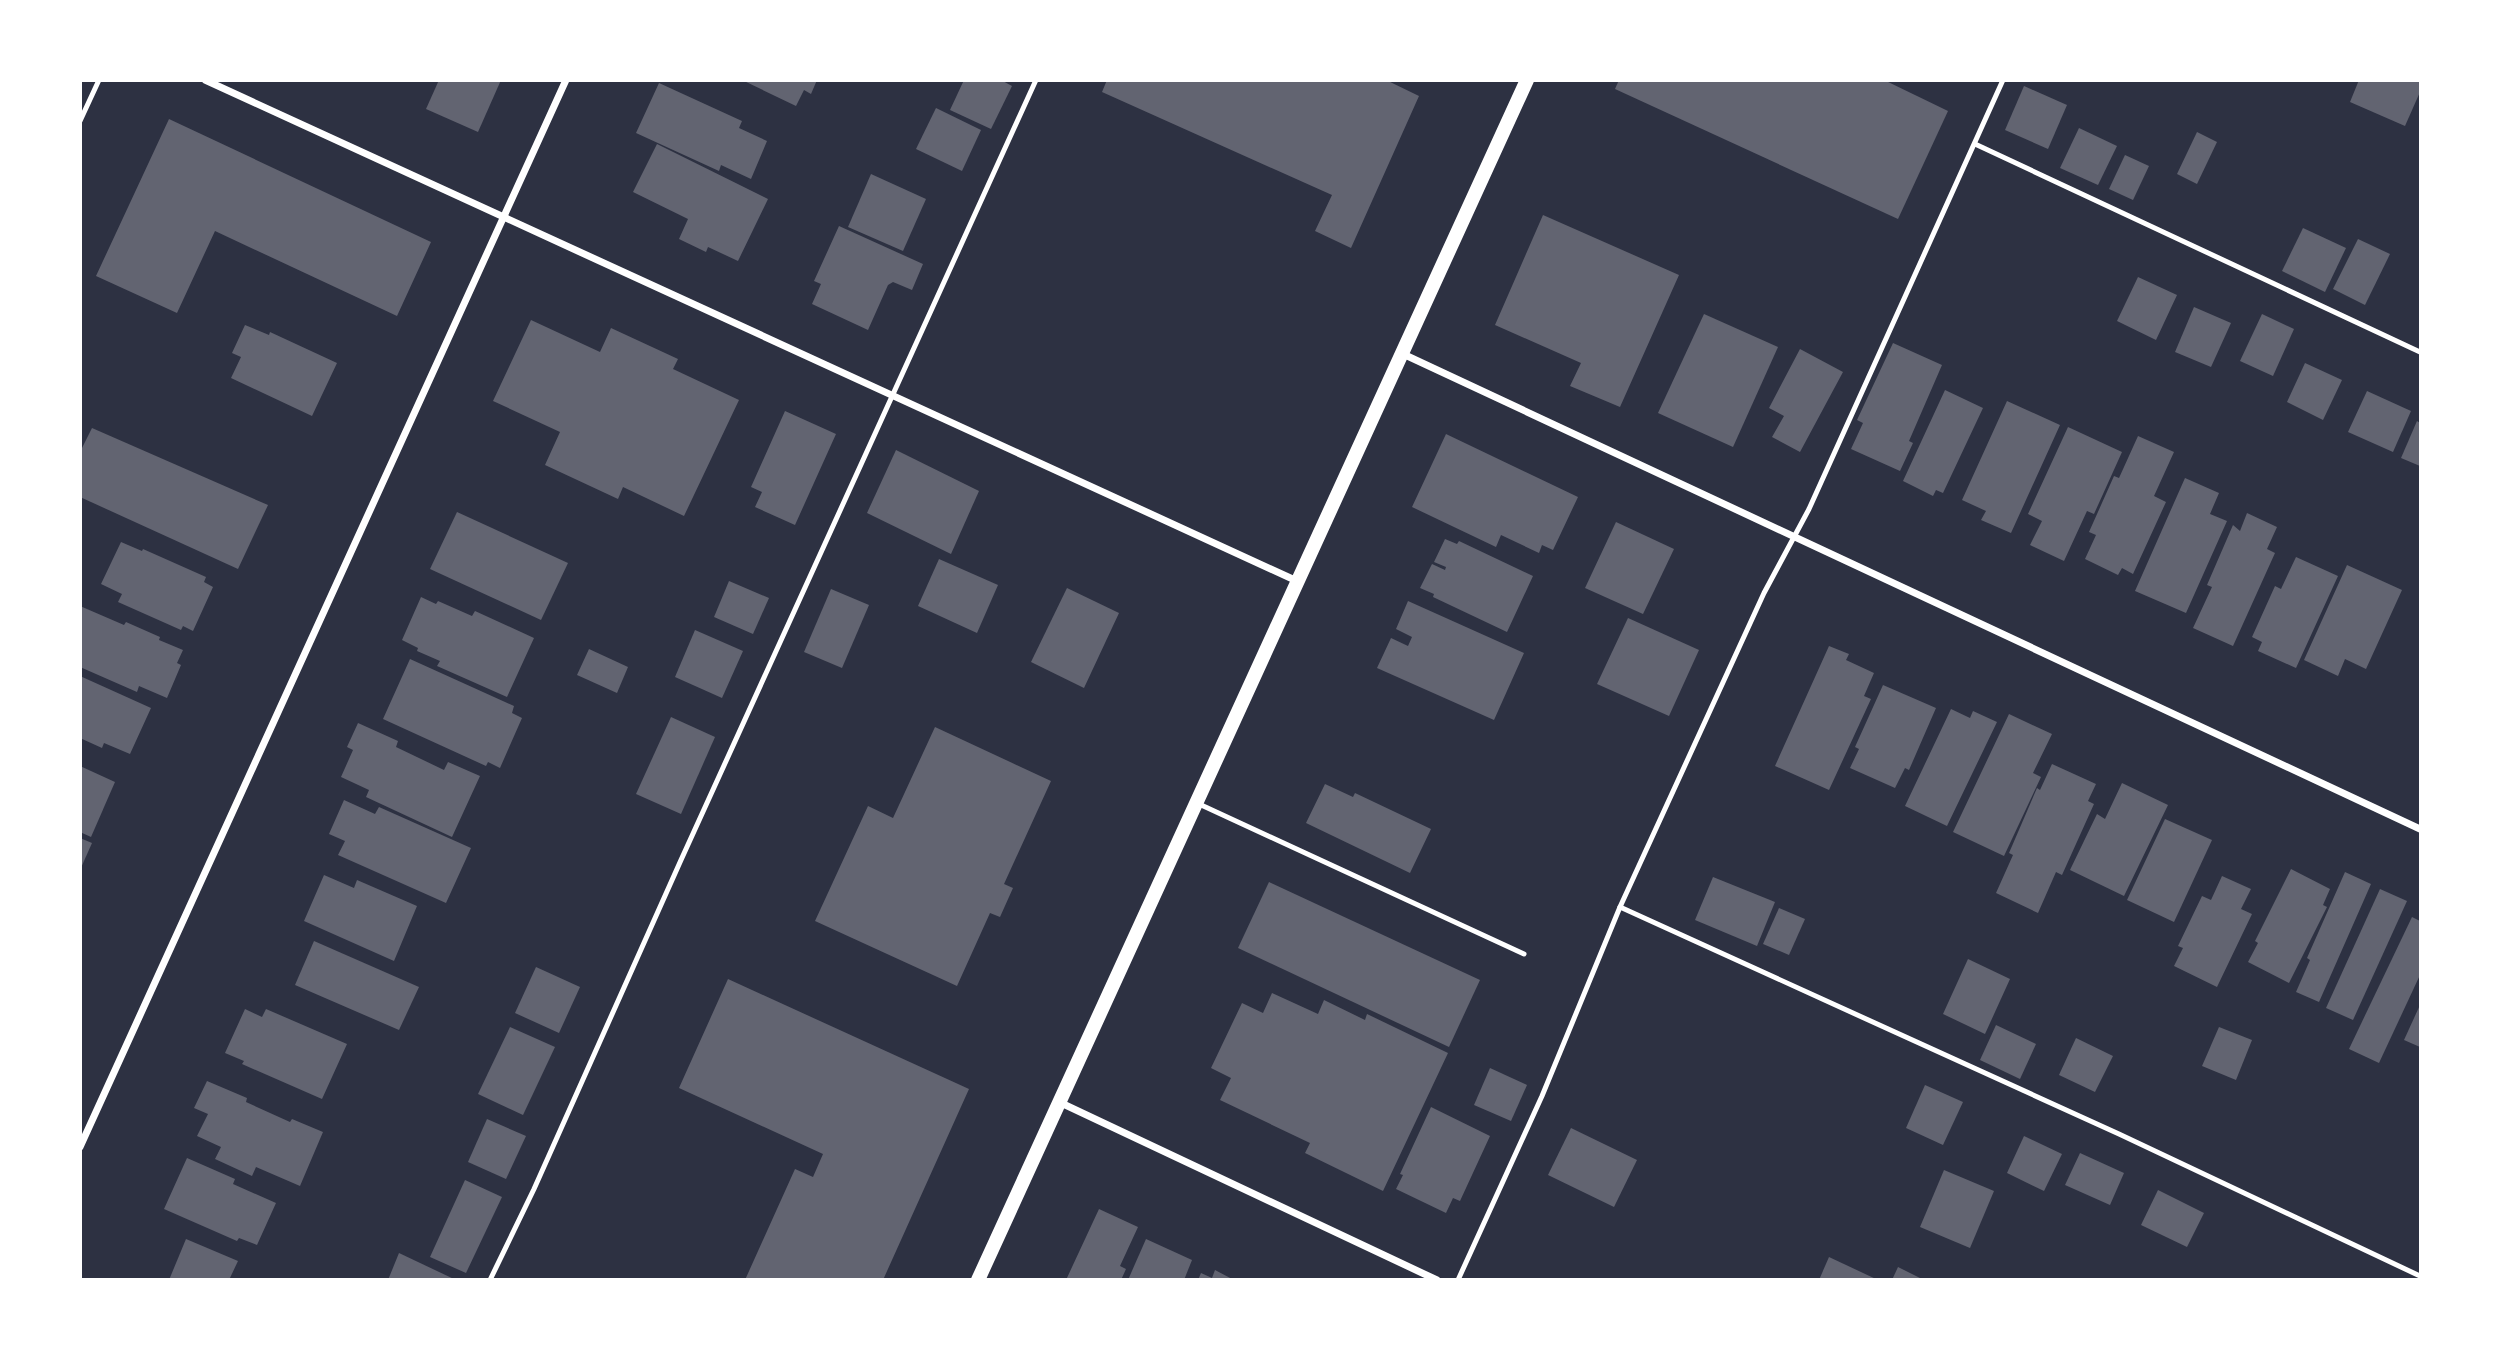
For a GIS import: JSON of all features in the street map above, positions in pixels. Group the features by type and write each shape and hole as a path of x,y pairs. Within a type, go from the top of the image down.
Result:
{"main road":[{"path":"978,1279 1527,80"}],"street":[{"path":"205,80 1297,581"},
{"path":"80,1147 566,80"},
{"path":"1403,354 2420,829"},
{"path":"1059,1101 1437,1279"}],"lane":[{"path":"80,121 99,80"},
{"path":"490,1279 534,1189 1036,80"},
{"path":"1458,1279 1542,1096 1620,907 1764,593 1795,536 2003,80"},
{"path":"1975,144 2420,352"},
{"path":"1196,803 1524,954"},
{"path":"1620,907 2119,1133 2420,1276"}],"building":[{"path":"439,80 501,80 478,132 426,109"},
{"path":"742,80 817,80 811,94 804,90 796,106"},
{"path":"964,80 1001,80 1012,86 991,129 950,110"},
{"path":"1107,80 1386,80 1419,96 1351,248 1315,231 1332,195 1102,92"},
{"path":"1619,80 1884,80 1948,111 1898,219 1615,89"},
{"path":"2359,80 2420,80 2420,92 2405,126 2350,102"},
{"path":"659,83 742,121 739,128 767,141 751,179 721,165 719,171 636,133"},
{"path":"2024,86 2067,105 2048,149 2005,130"},
{"path":"936,108 981,130 962,171 916,149"},
{"path":"169,119 431,242 397,316 215,231 177,313 96,276"},
{"path":"2079,128 2117,146 2098,185 2060,168"},
{"path":"2197,132 2217,142 2197,184 2177,174"},
{"path":"657,144 768,199 738,261 708,247 706,252 679,239 688,219 633,192"},
{"path":"2125,155 2149,166 2133,200 2109,189"},
{"path":"871,174 926,199 903,251 848,227"},
{"path":"1543,215 1679,275 1620,407 1570,386 1581,363 1495,325"},
{"path":"839,226 923,264 912,290 893,282 888,285 868,330 812,304 821,284 814,281"},
{"path":"2303,228 2346,248 2325,292 2282,271"},
{"path":"2358,239 2390,254 2365,305 2333,289"},
{"path":"2138,277 2177,295 2156,340 2117,321"},
{"path":"2194,307 2231,323 2211,367 2175,352"},
{"path":"1704,314 1778,347 1733,447 1658,413"},
{"path":"2262,314 2294,329 2273,376 2240,361"},
{"path":"531,320 600,352 611,328 678,359 673,369 739,400 684,516 623,487 618,499 545,465 560,432 493,401"},
{"path":"245,325 269,335 270,332 337,363 312,416 231,378 241,357 232,353"},
{"path":"1893,343 1942,365 1909,441 1913,443 1900,471 1851,449 1863,423 1857,420"},
{"path":"1800,349 1843,372 1800,452 1772,437 1784,416 1769,408"},
{"path":"2305,363 2342,380 2323,420 2287,402"},
{"path":"1945,390 1983,408 1943,493 1936,490 1933,496 1903,481"},
{"path":"2367,391 2411,411 2393,452 2348,432"},
{"path":"2007,401 2060,425 2011,533 1981,520 1986,511 1962,500"},
{"path":"785,411 836,434 795,525 755,507 762,492 751,487"},
{"path":"2417,421 2420,423 2420,466 2401,458"},
{"path":"2068,427 2122,452 2094,514 2087,511 2064,561 2030,545 2042,521 2028,514"},
{"path":"92,428 268,505 238,569 80,497 80,452"},
{"path":"1446,434 1578,497 1553,550 1542,545 1539,553 1501,535 1496,547 1412,507"},
{"path":"2138,436 2174,452 2154,496 2166,502 2133,574 2122,568 2118,575 2085,559 2096,535 2089,532 2114,476 2119,478"},
{"path":"896,450 979,491 951,554 867,513"},
{"path":"2185,478 2219,493 2210,514 2227,521 2186,613 2135,591"},
{"path":"457,512 568,563 541,620 430,569"},
{"path":"2247,513 2277,527 2267,549 2275,553 2233,646 2193,628 2212,587 2207,585 2233,525 2240,531"},
{"path":"1616,522 1674,549 1643,614 1585,588"},
{"path":"1445,539 1457,544 1459,541 1533,576 1507,632 1433,597 1434,594 1420,588 1432,564 1445,570 1446,567 1434,562"},
{"path":"121,542 206,577 204,582 213,587 193,631 183,626 181,630 118,602 122,594 101,584"},
{"path":"2296,557 2338,576 2296,668 2258,651 2262,642 2252,637 2275,586 2281,589"},
{"path":"939,559 998,585 977,633 918,606"},
{"path":"2347,565 2402,590 2366,669 2345,659 2338,676 2304,660"},
{"path":"729,581 769,598 753,634 714,617"},
{"path":"1067,588 1119,613 1084,688 1031,662"},
{"path":"831,589 869,605 842,668 804,652"},
{"path":"421,597 436,604 438,601 472,616 475,611 534,638 507,697 437,666 440,661 417,651 418,648 402,640"},
{"path":"1408,601 1524,653 1494,720 1377,668 1391,638 1408,646 1412,637 1396,629"},
{"path":"80,606 124,625 126,622 183,650 177,663 181,665 167,698 139,686 137,692 80,667"},
{"path":"1628,618 1699,650 1669,716 1597,684"},
{"path":"695,630 743,651 722,698 675,677"},
{"path":"1829,646 1849,654 1846,660 1874,673 1864,696 1871,699 1829,790 1775,766"},
{"path":"589,649 628,667 617,693 577,675"},
{"path":"410,659 514,706 512,713 522,718 500,768 488,762 486,766 383,719"},
{"path":"80,676 151,708 130,754 104,743 102,748 80,738"},
{"path":"1883,685 1936,708 1909,770 1905,768 1895,788 1850,768 1859,749 1855,747"},
{"path":"1951,709 1970,718 1973,711 1997,722 1947,826 1905,806"},
{"path":"2009,714 2052,734 2033,773 2041,777 2004,856 1953,832"},
{"path":"671,717 715,737 681,814 636,794"},
{"path":"358,723 398,741 396,747 444,770 448,762 480,776 452,837 366,797 369,790 341,777 353,750 347,747"},
{"path":"935,727 1051,781 1004,884 1013,888 1000,917 990,913 957,986 815,921 868,806 893,818"},
{"path":"2052,764 2096,784 2088,801 2094,804 2062,875 2056,872 2038,913 1996,893 2013,855 2009,853 2037,788 2040,790"},
{"path":"80,766 115,782 91,837 80,832"},
{"path":"2122,783 2168,805 2124,896 2070,870 2097,814 2105,819"},
{"path":"1325,784 1353,797 1355,793 1431,829 1410,873 1306,823"},
{"path":"344,800 375,814 379,807 471,848 446,903 338,855 345,841 329,834"},
{"path":"2165,819 2212,840 2174,922 2127,900"},
{"path":"80,838 92,843 80,870"},
{"path":"2291,869 2330,889 2323,905 2327,907 2289,983 2248,962 2258,943 2255,941"},
{"path":"2345,872 2371,884 2319,1002 2296,992 2310,960 2307,958"},
{"path":"324,875 354,888 357,880 417,906 394,961 304,921"},
{"path":"2222,876 2251,889 2241,909 2252,914 2217,987 2174,966 2183,948 2178,946 2202,896 2211,900"},
{"path":"1713,877 1775,902 1757,946 1695,920"},
{"path":"1269,882 1480,980 1449,1047 1238,948"},
{"path":"2380,889 2407,901 2353,1020 2326,1008"},
{"path":"1779,908 1805,919 1789,955 1763,944"},
{"path":"2412,917 2420,921 2420,975 2379,1063 2349,1049"},
{"path":"314,941 419,987 399,1030 295,985"},
{"path":"1968,959 2010,979 1985,1034 1943,1014"},
{"path":"536,967 580,987 559,1033 515,1013"},
{"path":"728,979 969,1089 883,1280 745,1280 795,1169 813,1177 823,1154 679,1088"},
{"path":"1272,993 1318,1014 1324,1000 1365,1020 1367,1014 1448,1053 1383,1191 1305,1153 1310,1143 1220,1100 1231,1078 1211,1068 1242,1003 1263,1013"},
{"path":"2420,1005 2420,1047 2404,1040"},
{"path":"245,1009 262,1017 266,1009 347,1044 322,1099 242,1064 244,1061 225,1053"},
{"path":"1996,1025 2036,1044 2020,1079 1980,1060"},
{"path":"510,1027 555,1047 523,1115 478,1094"},
{"path":"2219,1027 2252,1040 2236,1080 2202,1066"},
{"path":"2076,1038 2113,1056 2095,1092 2059,1075"},
{"path":"1490,1068 1527,1085 1511,1121 1474,1105"},
{"path":"207,1081 247,1098 246,1102 290,1122 292,1119 323,1132 300,1186 256,1167 252,1176 215,1159 221,1147 197,1136 208,1114 194,1108"},
{"path":"1925,1085 1963,1102 1943,1145 1906,1128"},
{"path":"1431,1107 1490,1136 1460,1201 1453,1198 1446,1213 1396,1189 1403,1175 1400,1174"},
{"path":"487,1119 526,1136 506,1179 468,1162"},
{"path":"1571,1128 1637,1160 1614,1207 1548,1175"},
{"path":"2024,1136 2062,1154 2044,1191 2007,1173"},
{"path":"2080,1153 2124,1173 2110,1205 2065,1185"},
{"path":"187,1158 235,1179 233,1184 276,1203 257,1245 239,1238 237,1241 164,1209"},
{"path":"1944,1170 1994,1191 1970,1248 1920,1227"},
{"path":"465,1180 502,1197 466,1273 430,1257"},
{"path":"2158,1190 2204,1213 2187,1247 2141,1225"},
{"path":"1099,1209 1138,1227 1120,1266 1126,1269 1121,1280 1066,1280"},
{"path":"186,1239 238,1261 229,1280 169,1280"},
{"path":"1146,1239 1192,1260 1184,1280 1128,1280"},
{"path":"399,1253 456,1280 388,1280"},
{"path":"1829,1257 1878,1280 1819,1280"},
{"path":"1898,1267 1924,1280 1892,1280"},
{"path":"1215,1270 1234,1280 1198,1280 1201,1273 1212,1278"}]}
